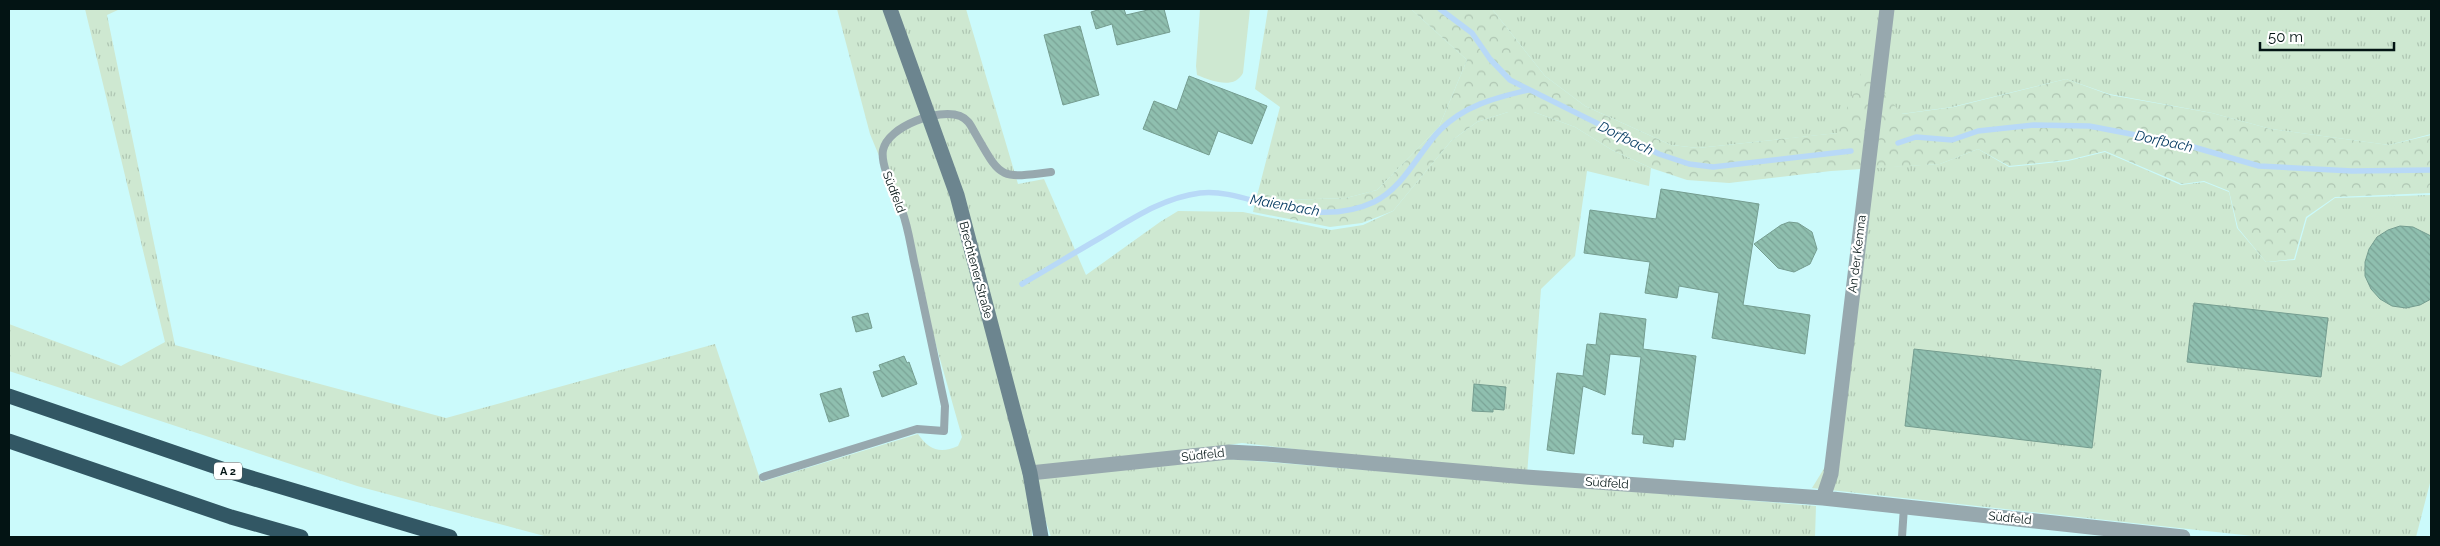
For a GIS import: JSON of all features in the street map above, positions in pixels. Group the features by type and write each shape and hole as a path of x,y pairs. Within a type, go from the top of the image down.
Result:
{"highway":[{"name":"A 2","path":"9,396 228,471 450,537"},
{"path":"9,441 231,517 301,537"}],"street":[{"name":"Brechtener Straße","path":"890,9 957,195 1030,473 1041,537"},
{"name":"An der Kemna","path":"1823,498 1831,474 1887,9"},
{"name":"Südfeld","path":"1030,473 1238,453 1823,498 2183,537"}],"lane":[{"path":"929,116 947,114 960,116 969,122 995,167 1005,174 1014,177 1051,172"},
{"name":"Südfeld","path":"763,477 917,429 944,431 945,406 903,214 884,164 883,149 889,138 907,124 929,116"},
{"path":"1902,537 1904,507"}],"green space":[{"path":"85,9 120,9 107,15 175,345 446,418 715,344 761,482 918,434 926,444 940,450 958,446 962,437 918,281 903,214 870,134 837,9 966,9 1018,184 1044,179 1086,275 1178,211 1243,212 1331,230 1363,225 1393,211 1451,141 1477,122 1508,112 1534,112 1575,127 1612,150 1651,168 1649,186 1587,171 1575,256 1541,289 1527,475 1242,443 1041,472 1228,459 1816,506 1815,537 1051,537 1031,476 1032,537 548,537 357,486 9,371 9,324 121,366 165,342"},
{"path":"1200,9 1250,9 1243,73 1234,81 1222,83 1197,75"},
{"path":"1268,9 1411,9 1467,60 1439,127 1377,190 1346,198 1285,200 1258,192 1280,107 1255,89"},
{"path":"1411,9 1492,9 1545,76 1585,106 1671,145 1698,148 1837,133 1863,68 1902,114 1954,107 2066,79 2110,95 2212,113 2271,129 2389,145 2431,135 2431,193 2335,197 2306,217 2294,259 2266,262 2238,228 2229,191 2204,181 2182,184 2105,151 2068,160 2009,166 1978,149 1940,164 1831,171 1729,183 1687,180 1651,168 1612,150 1575,127 1534,112 1508,112 1477,122 1451,141 1393,211 1362,223 1330,227 1253,212 1258,192 1285,200 1346,198 1377,190 1439,127 1467,60"},
{"path":"1492,9 2431,9 2431,134 2389,145 2271,129 2212,113 2109,94 2066,79 1952,107 1901,114 1838,133 1698,148 1671,145 1585,106 1545,76"},
{"path":"1978,149 2009,167 2068,161 2105,152 2181,185 2204,182 2229,192 2237,228 2266,262 2295,260 2307,218 2335,198 2431,195 2431,479 2416,537 2262,537 1812,488 1828,462 1866,168 1940,164"}],"building":[{"path":"1101,9 1124,9 1126,15 1152,9 1164,9 1170,32 1117,45 1112,24 1096,29 1091,12"},
{"path":"1080,26 1099,95 1063,105 1044,35"},
{"path":"1189,76 1267,106 1252,144 1218,131 1209,155 1143,129 1154,101 1177,110"},
{"path":"1661,189 1759,204 1743,305 1810,315 1805,354 1712,338 1719,293 1679,286 1677,298 1645,293 1650,262 1584,253 1590,210 1656,219"},
{"path":"1789,222 1798,223 1812,232 1817,249 1810,264 1794,272 1778,268 1754,244 1781,225"},
{"path":"2400,226 2413,227 2431,236 2431,299 2420,305 2406,308 2392,306 2380,299 2371,289 2365,276 2365,262 2369,249 2377,237 2388,230"},
{"path":"2194,303 2328,318 2321,377 2187,362"},
{"path":"868,313 872,328 856,332 852,317"},
{"path":"1600,313 1646,319 1643,349 1696,356 1685,440 1674,439 1673,447 1643,443 1644,435 1632,434 1641,357 1610,354 1605,395 1583,386 1574,454 1547,450 1557,373 1583,376 1587,344 1596,345"},
{"path":"1914,349 2101,370 2092,448 1905,426"},
{"path":"904,356 907,363 909,362 917,384 882,397 873,372 881,370 879,365"},
{"path":"1474,384 1506,387 1504,410 1493,409 1493,412 1472,411"},
{"path":"841,388 849,416 829,422 820,394"}],"waterway":[{"name":"Dorfbach","path":"1440,9 1472,33 1490,59 1510,80 1659,154 1689,164 1713,167 1851,151"},
{"name":"Maienbach","path":"1022,284 1160,204 1186,196 1200,193 1221,193 1284,208 1315,212 1345,211 1360,208 1385,196 1394,188 1432,139 1450,121 1470,108 1528,90"},
{"name":"Dorfbach","path":"1898,143 1916,137 1952,140 1978,131 2034,125 2089,126 2183,144 2259,166 2352,171 2431,170"}]}
